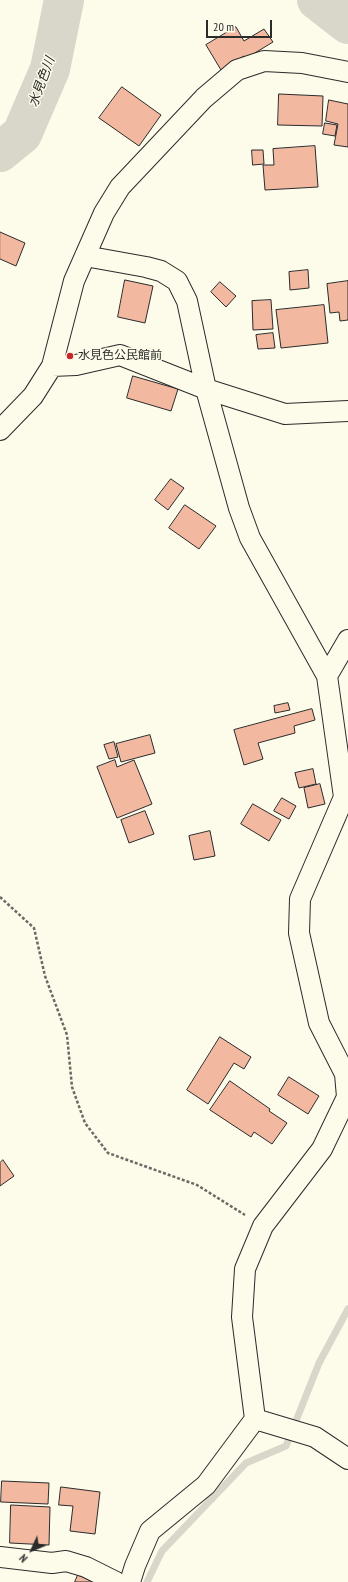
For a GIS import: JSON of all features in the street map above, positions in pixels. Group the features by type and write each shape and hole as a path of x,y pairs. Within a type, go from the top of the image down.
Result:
{"street":[{"path":"0,430 33,396 52,366 74,281 104,213 120,187 204,98 237,70 264,61 302,62 348,72"},
{"path":"85,256 161,271 177,281 187,301 206,389 239,508 250,538 327,676 344,797 300,899 299,933 319,1023 345,1074 347,1097 322,1149 263,1226 245,1269 242,1317 255,1419 206,1485 150,1531 130,1582"},
{"path":"52,366 76,366 120,355 206,389 285,414 348,411"},
{"path":"327,676 348,640"},
{"path":"255,1419 314,1437 348,1459"},
{"path":"0,1557 52,1563 66,1561 86,1567 116,1582"}],"path":[{"path":"0,898 34,928 45,976 67,1035 72,1087 85,1123 108,1153 197,1185 263,1226"}],"building":[{"path":"236,27 244,41 264,29 273,42 245,59 244,56 221,70 206,45"},
{"path":"122,87 161,115 139,146 99,118"},
{"path":"279,94 323,96 322,126 278,125"},
{"path":"329,100 348,104 348,147 334,145 338,124 326,121"},
{"path":"325,123 337,125 335,136 323,134"},
{"path":"315,146 318,187 265,190 263,165 274,165 273,149"},
{"path":"252,150 263,150 264,164 253,165"},
{"path":"0,232 25,243 16,266 0,259"},
{"path":"308,270 309,288 290,290 289,272"},
{"path":"125,280 153,286 145,323 118,317"},
{"path":"348,281 348,320 340,321 339,312 330,313 327,284"},
{"path":"220,282 236,296 226,307 211,292"},
{"path":"271,300 273,329 253,330 252,301"},
{"path":"324,305 328,343 281,348 276,310"},
{"path":"273,333 275,348 258,349 256,335"},
{"path":"133,376 178,389 171,411 127,398"},
{"path":"171,479 184,488 168,510 155,500"},
{"path":"185,505 216,526 199,549 169,528"},
{"path":"288,703 290,710 275,713 274,706"},
{"path":"312,709 315,720 294,726 295,733 258,743 263,759 244,765 234,730"},
{"path":"150,735 155,753 121,762 116,744"},
{"path":"114,742 118,757 109,759 104,745"},
{"path":"115,760 117,767 134,760 152,804 117,818 97,767"},
{"path":"313,769 316,784 299,788 295,773"},
{"path":"320,784 325,804 308,808 304,788"},
{"path":"282,798 296,806 289,819 274,811"},
{"path":"253,804 281,820 269,841 241,824"},
{"path":"145,811 154,834 129,843 121,820"},
{"path":"210,831 215,856 194,860 189,836"},
{"path":"220,1037 251,1057 244,1069 234,1063 208,1104 187,1090"},
{"path":"289,1077 319,1096 308,1114 278,1095"},
{"path":"230,1081 287,1123 272,1144 254,1132 251,1137 210,1110"},
{"path":"3,1160 14,1176 0,1186 0,1163"},
{"path":"2,1481 49,1483 48,1504 1,1502"},
{"path":"61,1487 100,1492 95,1534 70,1531 73,1506 59,1505"},
{"path":"11,1505 50,1507 49,1545 10,1543"},
{"path":"78,1575 93,1582 75,1582"}],"waterway":[{"name":"水見色川","path":"0,152 22,134 50,69 64,0"},
{"name":"水見色川","path":"317,0 348,24"},
{"path":"147,1582 162,1551 246,1463 286,1446 319,1363 348,1309"}],"place":[{"name":"水見色公民館前","path":"70,356"}]}
